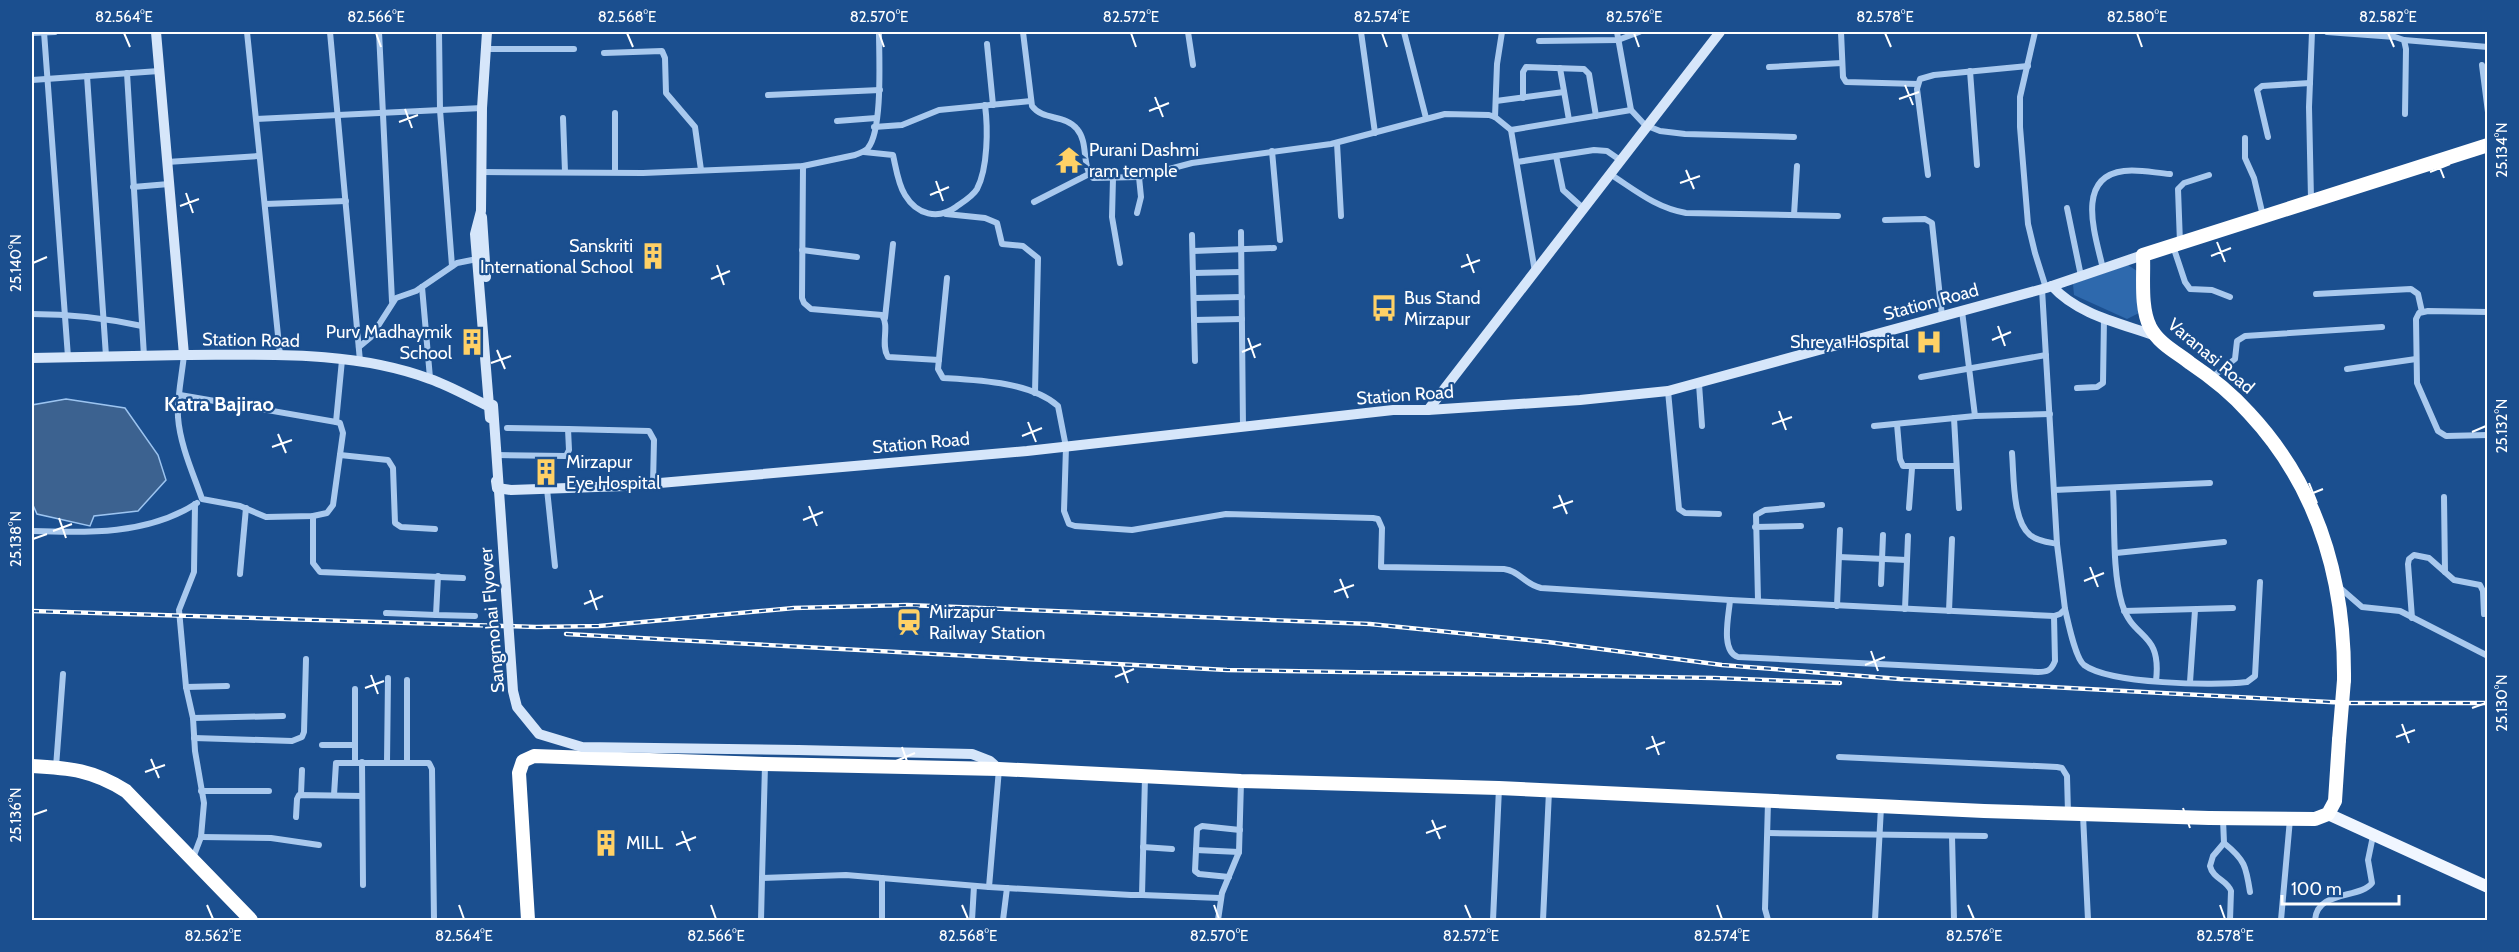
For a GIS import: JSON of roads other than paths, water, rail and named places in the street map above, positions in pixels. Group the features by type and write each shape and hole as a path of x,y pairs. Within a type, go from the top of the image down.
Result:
{"highway":[{"path":"2143,255 2311,199 2487,145"},
{"name":"Varanasi Road","path":"2143,255 2145,309 2156,336 2248,411 2278,448 2297,477 2325,541 2338,586 2344,644 2344,680 2335,801 2328,814"},
{"path":"528,921 519,773 520,767 527,758 542,756 999,769 1241,781 1499,788 2076,814 2315,819 2328,814"},
{"path":"32,766 56,767 106,778 126,791 251,921"}],"main road":[{"path":"2328,814 2487,887"}],"street":[{"path":"44,32 68,357"},
{"path":"32,33 55,32"},
{"name":"Station Road","path":"156,32 184,355 280,356 360,361 430,378 491,406 497,488 547,489 653,484 1066,447 1393,410 1428,410 1580,400 1668,391 2047,288 2143,255"},
{"path":"247,32 280,356"},
{"path":"330,32 360,361"},
{"path":"359,347 375,332 392,301 379,32"},
{"path":"439,32 440,110 452,266"},
{"path":"487,32 482,108 481,211 475,234 491,406"},
{"path":"863,152 870,146 880,90 879,32"},
{"path":"1023,32 1031,101 1036,111 1041,114 1063,120 1078,129 1085,146 1089,174"},
{"path":"1188,32 1193,65"},
{"path":"1361,32 1375,133"},
{"path":"1404,32 1426,118"},
{"path":"1495,117 1497,64 1502,32"},
{"path":"1583,32 1584,41"},
{"path":"1617,32 1631,110 1645,125 1660,131 1685,134 1794,136"},
{"path":"1539,41 1618,40 1639,32"},
{"path":"1428,410 1610,174 1645,125 1720,32"},
{"path":"1841,32 1843,77 1849,84 1918,84"},
{"path":"2035,32 2020,106 2024,184 2031,238 2047,288 2046,355 2057,544 2065,609 2079,658 2085,665 2116,676 2156,681 2239,684 2252,680 2258,651 2260,582"},
{"path":"2311,199 2312,32"},
{"path":"2327,32 2487,47"},
{"path":"2404,40 2406,49 2405,114"},
{"path":"946,214 974,194 979,186 987,138 989,105 987,44"},
{"path":"486,49 574,49"},
{"path":"604,53 662,51 665,58 664,89 668,97 695,127 701,170"},
{"path":"1769,67 1842,63"},
{"path":"2482,65 2487,112"},
{"path":"1928,175 1918,84 1925,76 2028,66"},
{"path":"1523,98 1523,72 1526,67 1579,68 1587,71 1596,116"},
{"path":"1560,68 1569,120"},
{"path":"32,80 159,71"},
{"path":"1970,71 1977,165"},
{"path":"127,73 144,356"},
{"path":"87,76 106,356"},
{"path":"2268,138 2257,90 2262,86 2310,83"},
{"path":"768,95 880,90"},
{"path":"1496,101 1564,92"},
{"path":"874,127 902,125 931,112 1031,101"},
{"path":"256,119 482,108"},
{"path":"1511,130 1631,110"},
{"path":"615,113 615,172"},
{"path":"1089,174 1100,179 1139,177 1192,163 1337,143 1426,118 1456,114 1495,117 1511,130 1534,272"},
{"path":"563,118 565,172"},
{"path":"837,121 876,118"},
{"path":"2245,138 2245,158 2254,178 2263,216"},
{"path":"1337,143 1341,216"},
{"path":"1517,162 1602,150 1620,160"},
{"path":"1272,151 1280,240"},
{"path":"481,172 615,172 803,166 863,152 893,155 905,195 911,203 928,214 986,218 997,223 1002,244 1023,246 1038,258 1035,393"},
{"path":"167,162 259,156"},
{"path":"1556,156 1563,190 1583,208"},
{"path":"803,166 802,298 807,307 879,314 885,318"},
{"path":"1794,215 1797,166"},
{"path":"2103,269 2092,209 2096,187 2108,176 2121,171 2170,174"},
{"path":"1034,202 1089,174"},
{"path":"1610,174 1660,207 1686,213 1838,216"},
{"path":"2210,175 2189,181 2178,189 2177,244 2185,282 2190,289 2212,290 2230,297"},
{"path":"1137,213 1141,197 1139,177"},
{"path":"1113,178 1112,217 1120,263"},
{"path":"134,187 169,184"},
{"path":"265,204 346,201"},
{"path":"2067,208 2081,276"},
{"name":"Sangmohai Flyover","path":"481,211 491,406 513,691 517,707 526,720 540,734 582,747 972,754 990,761 999,769"},
{"path":"1885,220 1925,219 1932,223 1942,316"},
{"path":"1241,232 1243,427"},
{"path":"1192,235 1195,361"},
{"path":"893,244 885,318 885,351 888,357 939,360"},
{"path":"1193,251 1274,248"},
{"path":"802,250 857,257"},
{"path":"392,301 423,286 452,266 477,259"},
{"path":"1193,273 1242,272"},
{"path":"947,278 938,369 943,378 985,381 1035,393 1058,406 1066,447 1064,511 1069,524 1075,526 1132,530 1226,514 1374,518 1378,519 1382,528 1382,567 1504,569 1518,573 1526,583 1541,588 1837,606 2055,616 2065,609"},
{"path":"423,286 430,378"},
{"path":"2047,288 2068,302 2104,318 2156,336"},
{"path":"2316,294 2411,289 2418,294 2422,312"},
{"path":"1194,298 1242,297"},
{"path":"1962,311 1975,416"},
{"path":"2487,312 2422,312 2416,319 2418,389 2438,431 2446,436 2487,435"},
{"path":"32,314 65,314 103,318 142,326"},
{"path":"2077,388 2097,387 2103,383 2104,318"},
{"path":"1194,320 1242,319"},
{"path":"2210,378 2235,359 2237,341 2245,336 2382,327"},
{"path":"32,358 184,355 178,415 181,438 202,500"},
{"path":"1921,377 2046,355"},
{"path":"2347,369 2416,359"},
{"path":"336,422 342,360"},
{"path":"1698,384 1702,426"},
{"path":"1668,391 1679,509 1684,513 1719,514"},
{"path":"32,531 112,531 168,517 202,500 246,508 258,516 266,517 323,515 331,510 342,426 336,422 180,395"},
{"path":"1874,426 1975,416 2050,414"},
{"path":"1954,418 1959,508"},
{"path":"1897,424 1901,463 1906,468 1956,466"},
{"path":"507,428 651,433 654,440 653,484"},
{"path":"494,455 566,456 569,450 568,429"},
{"path":"2012,453 2017,509 2023,527 2034,538 2057,544"},
{"path":"340,455 388,460 393,468 395,523 401,527 435,529"},
{"path":"1909,508 1912,468"},
{"path":"2054,490 2210,483"},
{"path":"2113,488 2120,595 2124,611 2155,650 2158,665 2156,681"},
{"path":"547,489 555,566"},
{"path":"2444,497 2445,572"},
{"path":"193,859 201,837 204,813 193,718 186,687 179,610 194,572 195,504"},
{"path":"1758,600 1755,518 1760,511 1822,505"},
{"path":"240,574 246,508"},
{"path":"313,516 313,563 320,572 463,578"},
{"path":"1755,527 1801,526"},
{"path":"1837,606 1840,530"},
{"path":"1881,584 1883,535"},
{"path":"1905,609 1908,536"},
{"path":"1949,611 1952,539"},
{"path":"2116,553 2224,542"},
{"path":"2412,618 2409,560 2414,555 2425,556 2459,582 2480,585 2483,591 2484,614"},
{"path":"1839,557 1907,560"},
{"path":"436,615 438,576"},
{"path":"2338,586 2362,607 2374,610 2396,610 2487,656"},
{"path":"1730,600 1728,647 1733,655 1738,657 2038,672 2047,672 2053,668 2055,616"},
{"path":"2124,611 2233,608"},
{"path":"2190,682 2195,610"},
{"path":"386,613 475,616"},
{"path":"194,738 298,740 304,732 306,659"},
{"path":"56,767 63,674"},
{"path":"387,762 388,678"},
{"path":"407,680 407,762"},
{"path":"186,687 227,686"},
{"path":"355,689 355,746 362,796 363,885"},
{"path":"193,718 283,716"},
{"path":"322,745 355,746"},
{"path":"1839,757 2062,768 2067,776 2076,814 2088,921"},
{"path":"334,795 334,765 339,762 429,763 432,769 434,921"},
{"path":"761,921 765,764"},
{"path":"989,887 999,769"},
{"path":"296,818 297,799 302,794 302,770"},
{"path":"1142,895 1145,776"},
{"path":"1218,921 1220,898 1239,852 1241,781"},
{"path":"1493,921 1499,788"},
{"path":"201,791 269,791"},
{"path":"1543,921 1549,791"},
{"path":"302,794 362,796"},
{"path":"1768,801 1765,909 1768,921"},
{"path":"1875,921 1881,806"},
{"path":"2222,818 2224,843 2210,866 2215,877 2229,886 2231,891 2230,921"},
{"path":"2281,921 2290,819"},
{"path":"1229,877 1197,874 1194,868 1199,827 1240,830"},
{"path":"1768,832 1985,836"},
{"path":"1952,836 1953,921"},
{"path":"2315,921 2317,912 2334,897 2365,889 2372,883 2368,860 2373,836"},
{"path":"201,837 271,838 319,845"},
{"path":"2224,843 2243,859 2250,892"},
{"path":"1143,847 1172,849"},
{"path":"1196,850 1239,852"},
{"path":"762,878 846,875 989,887 1220,898"},
{"path":"882,878 882,921"},
{"path":"972,921 974,886"},
{"path":"1003,921 1007,888"}],"railway":[{"path":"32,611 536,627 599,626 794,608 907,605 1370,624 1548,642 1722,665 1900,679 2349,703 2488,703"},
{"path":"566,634 1227,670 1715,678 1840,683"}],"place":[{"name":"Purani Dashmi ram temple","path":"1069,160"},
{"name":"Sanskriti International School","path":"653,256"},
{"name":"Bus Stand Mirzapur","path":"1384,308"},
{"name":"Purv Madhaymik School","path":"472,342"},
{"name":"Shreya Hospital","path":"1929,342"},
{"name":"Mirzapur Eye Hospital","path":"546,472"},
{"name":"Mirzapur Railway Station","path":"909,622"},
{"name":"MILL","path":"606,843"}],"district":[{"name":"Katra Bajirao","path":"219,404"}]}
